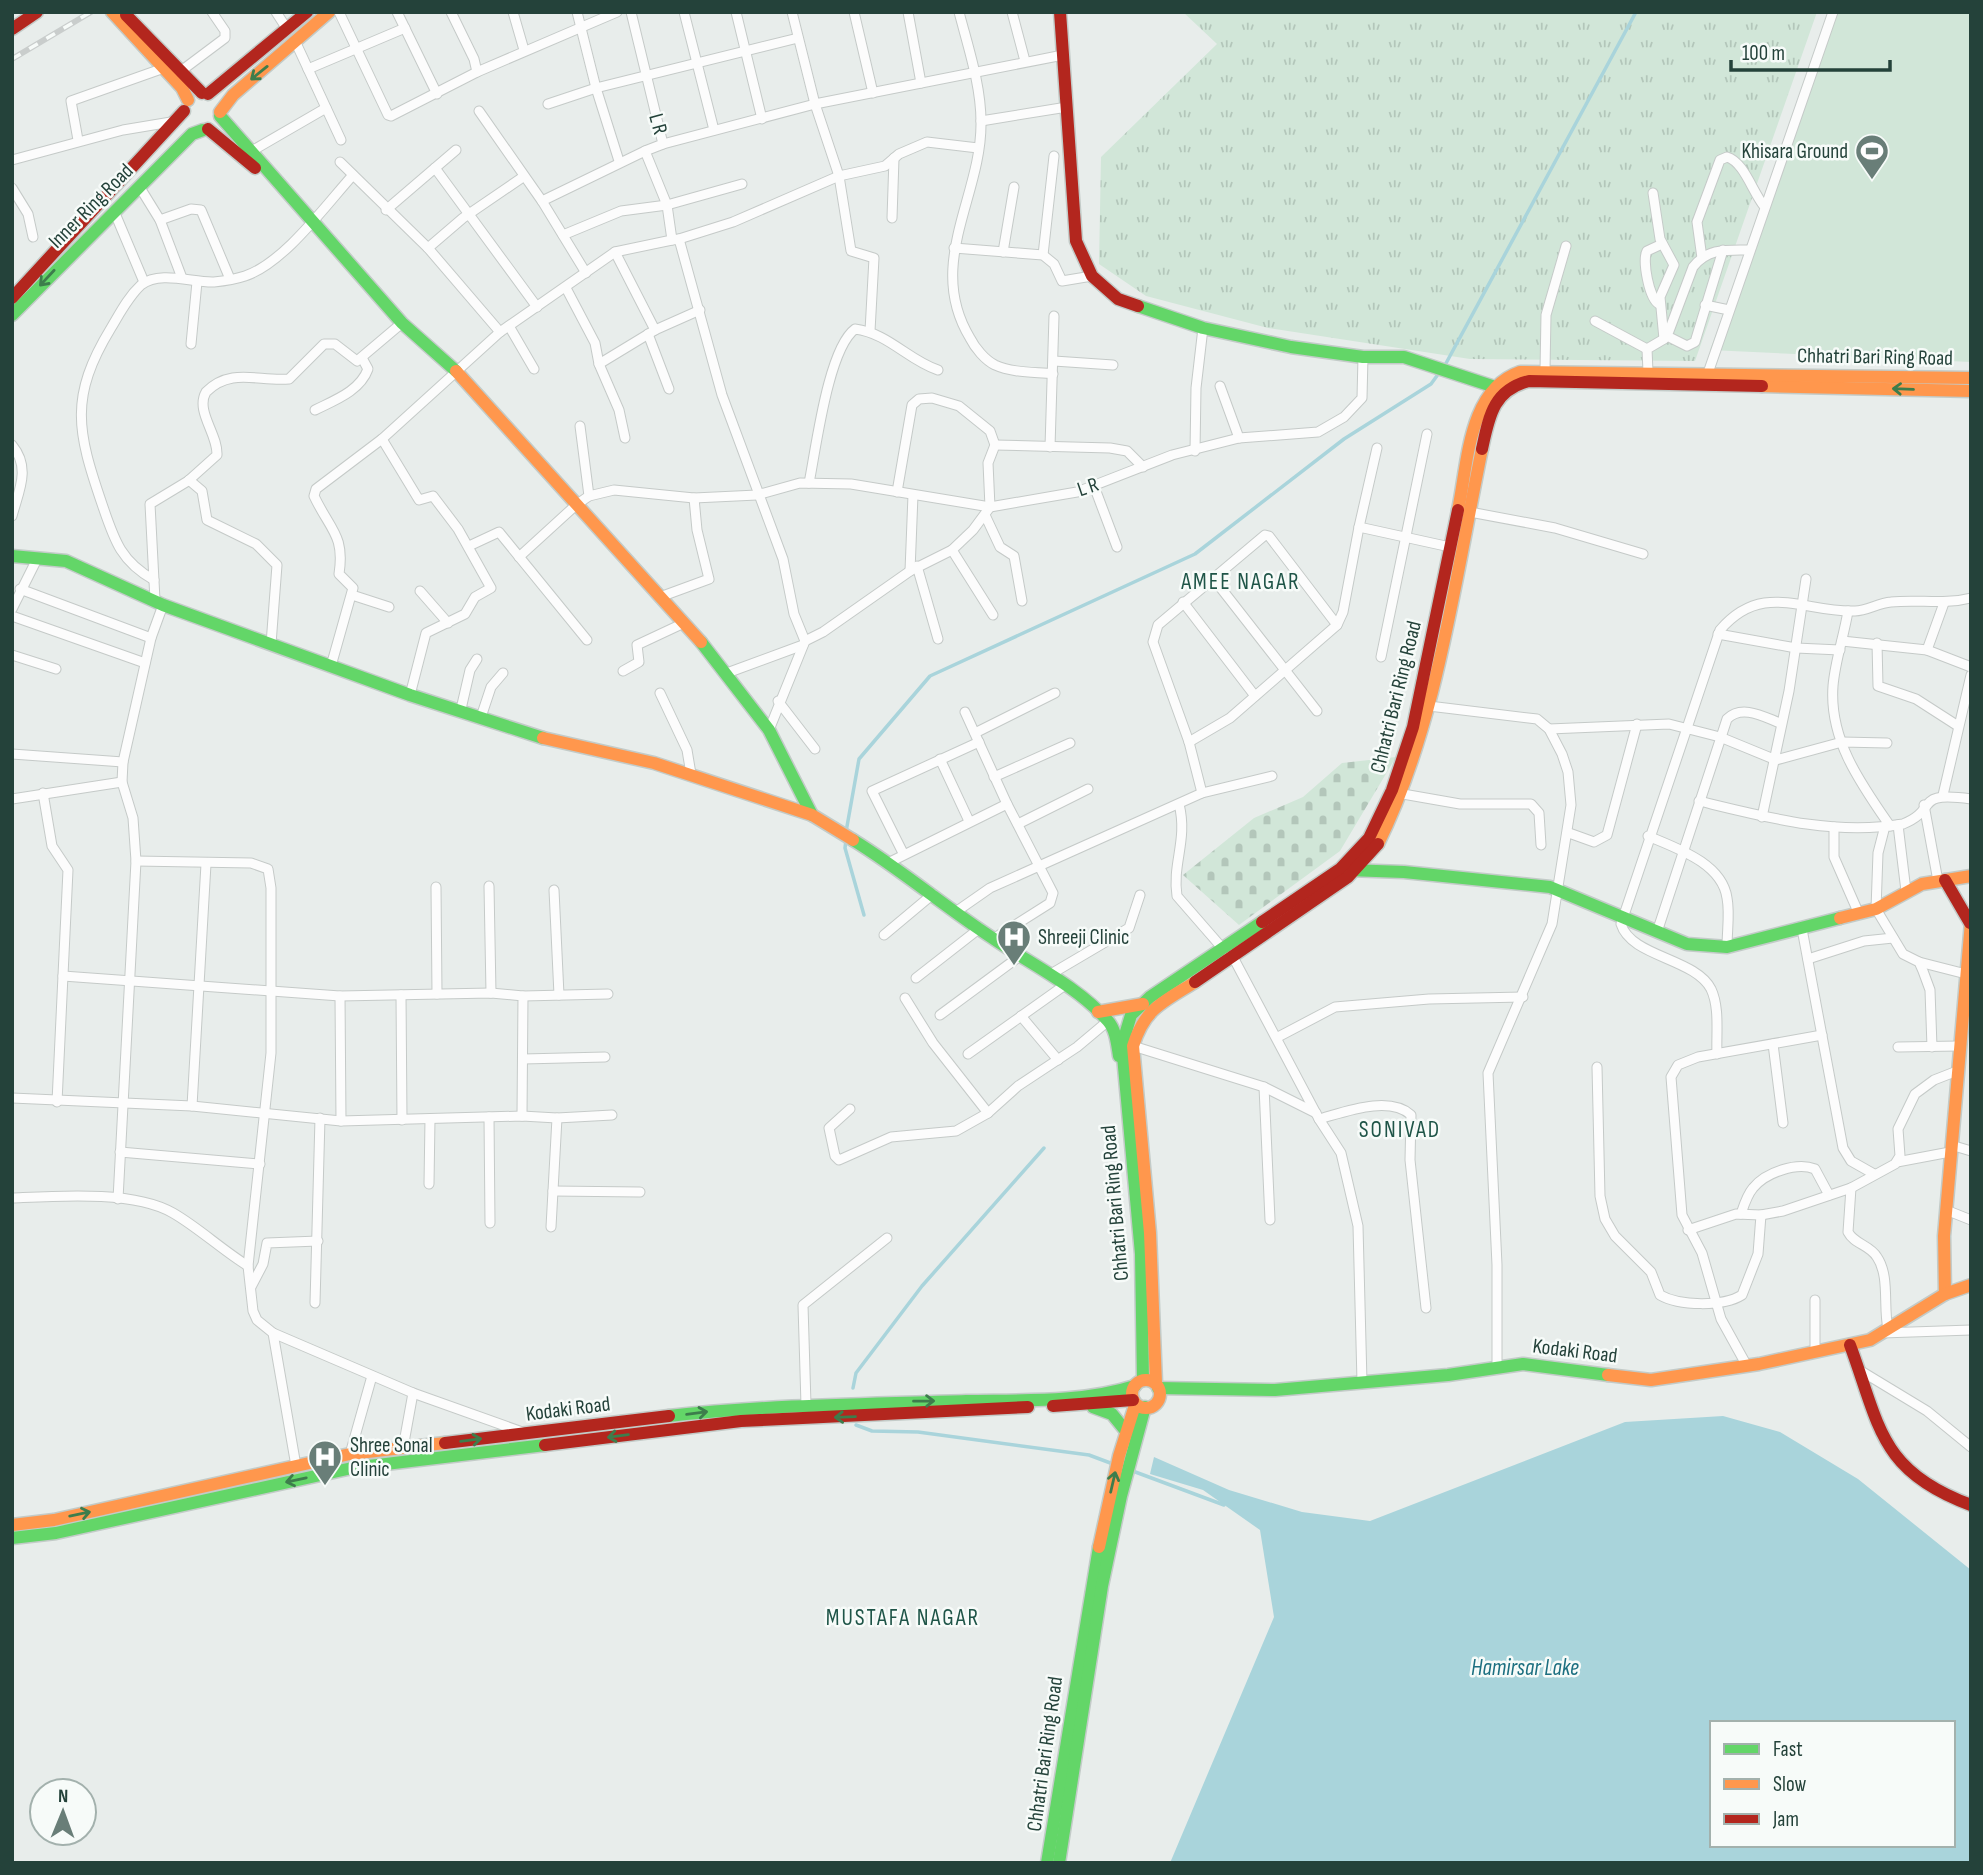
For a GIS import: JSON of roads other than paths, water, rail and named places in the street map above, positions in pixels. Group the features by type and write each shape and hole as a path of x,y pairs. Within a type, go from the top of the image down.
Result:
{"main road":[{"path":"12,29 37,12"},
{"path":"112,12 182,88 184,110 191,126 206,129 222,137 307,218"},
{"path":"123,12 205,94 216,100 220,114 307,218 402,323 458,373 727,673 769,730 812,814"},
{"path":"184,110 307,12"},
{"path":"206,129 233,95 329,12"},
{"path":"1060,12 1076,241 1092,276 1118,299 1203,328 1292,347 1363,357 1404,357 1492,386"},
{"name":"Inner Ring Road","path":"12,298 184,110"},
{"name":"Inner Ring Road","path":"12,316 192,134 206,129"},
{"name":"Chhatri Bari Ring Road","path":"1150,1387 1150,1233 1133,1046 1141,1021 1157,1006 1340,869 1369,838 1392,790 1413,727 1480,407 1492,386 1511,373 1545,370 1971,378"},
{"name":"Chhatri Bari Ring Road","path":"1150,1387 1122,1045 1131,1015 1143,1004 1228,954 1354,872 1378,845 1403,794 1429,706 1490,411 1500,394 1516,384 1543,381 1971,391"},
{"path":"12,556 66,561 159,602 410,695 461,709 547,739 691,774 812,814 890,862 993,939 1051,974 1103,1016 1115,1033 1124,1084"},
{"path":"1340,869 1354,872 1404,872 1558,889 1687,944 1727,947 1859,914 1876,909 1906,891 1971,876"},
{"path":"1941,881 1970,922 1966,974 1968,987 1959,1046 1946,1210 1945,1294"},
{"path":"1103,1016 1143,1004"},
{"name":"Kodaki Road","path":"12,1525 54,1520 350,1454 740,1408 1044,1399 1110,1394 1150,1387 1275,1390 1523,1364 1651,1380 1747,1366 1870,1340 1945,1294 1971,1285"},
{"path":"1850,1345 1861,1371 1882,1440 1898,1459 1950,1498 1971,1506"},
{"path":"1138,1404 1150,1387"},
{"path":"1138,1404 1154,1404 1150,1387"},
{"name":"Chhatri Bari Ring Road","path":"1047,1863 1062,1792 1080,1647 1125,1430 1138,1404"},
{"name":"Chhatri Bari Ring Road","path":"1059,1863 1073,1794 1091,1648 1138,1404"},
{"name":"Kodaki Road","path":"12,1538 56,1533 352,1468 741,1421 1138,1404"},
{"name":"Kodaki Road","path":"1082,1405 1109,1412 1120,1420 1125,1430"}],"street":[{"path":"181,71 225,38 225,31 212,12"},
{"path":"276,12 286,29"},
{"path":"340,12 388,115 396,116 477,72 617,12"},
{"path":"397,12 437,94"},
{"path":"451,12 474,59 477,72"},
{"path":"513,12 524,50"},
{"path":"577,12 596,88 619,161"},
{"name":"L R","path":"631,12 663,144 645,151 667,205 675,240 700,310 722,395 783,559 794,614 804,643"},
{"path":"684,12 714,130"},
{"path":"736,12 762,119"},
{"path":"792,12 815,104 839,176 851,251 874,258 870,331"},
{"path":"854,12 873,93"},
{"path":"908,12 921,83"},
{"path":"959,12 974,72 981,121 978,148 954,248 953,301 961,324 975,347 993,364 1017,371 1053,374"},
{"path":"1012,12 1025,61"},
{"path":"1708,373 1833,12"},
{"path":"309,69 405,28"},
{"path":"548,104 645,75 798,38"},
{"path":"296,43 341,140"},
{"path":"663,144 815,104 1063,55"},
{"path":"78,140 71,101 164,68"},
{"path":"981,121 1067,107"},
{"path":"250,152 326,108"},
{"path":"12,160 184,110"},
{"path":"478,111 542,201 586,273"},
{"path":"331,666 352,595 351,584 339,574 343,555 341,543 321,511 314,492 382,439 458,373 500,332 615,252 675,240 733,222 839,176 885,166 894,158 927,142 978,148"},
{"path":"386,210 456,150"},
{"path":"542,201 619,161 645,151"},
{"path":"1043,255 1054,156"},
{"path":"1702,258 1698,222 1720,160 1727,157 1739,163 1752,191 1764,206"},
{"path":"892,218 894,158"},
{"path":"340,162 386,210 428,248 500,332"},
{"path":"435,168 537,307"},
{"path":"154,580 135,569 124,558 111,531 85,456 80,409 92,359 130,296 144,282 182,278 197,282 230,279 260,270 276,258 307,218 353,175"},
{"path":"428,248 470,213 523,177"},
{"path":"563,235 621,211 667,205 742,184"},
{"path":"139,186 160,220 182,278"},
{"path":"12,187 28,214 33,237"},
{"path":"1003,252 1014,187"},
{"path":"1653,192 1662,244 1671,256 1674,271 1662,288 1659,304 1665,337"},
{"path":"160,220 191,209 201,210 230,279"},
{"path":"114,211 144,282"},
{"path":"1659,304 1649,293 1644,259 1647,251 1662,244"},
{"path":"1545,370 1546,315 1566,247"},
{"path":"954,248 1043,255 1054,264 1062,281 1092,276"},
{"path":"1647,349 1665,337 1693,267 1702,258 1723,250 1749,250"},
{"path":"1665,337 1681,345 1693,345 1723,250"},
{"path":"615,252 652,332 669,388"},
{"path":"191,344 197,282"},
{"path":"566,288 590,330 599,364 619,410 625,438"},
{"path":"1705,305 1729,310"},
{"path":"599,364 652,332 700,310"},
{"path":"1050,447 1054,316"},
{"path":"1595,321 1647,349"},
{"path":"118,1199 136,861 133,818 122,782 123,762 159,602 154,580 150,504 189,480 216,455 214,435 202,404 202,398 213,385 226,378 245,376 289,379 324,344 335,344 357,361 402,323"},
{"path":"509,326 534,369"},
{"path":"1195,451 1196,388 1203,328"},
{"path":"809,483 831,376 849,334 855,329 870,331 919,364 938,370"},
{"path":"1647,349 1648,372"},
{"name":"L R","path":"519,557 576,505 589,496 614,490 694,498 757,495 809,483 851,484 988,511 1077,492 1172,455 1239,438 1318,432 1344,417 1362,398 1363,357"},
{"path":"315,410 346,395 365,375 368,369 362,358"},
{"path":"1054,361 1113,365"},
{"path":"1220,386 1239,438"},
{"path":"897,492 912,405 919,399 932,398 959,406 990,431 995,446 988,463 988,511 1000,548 1014,556 1022,601"},
{"path":"580,426 589,496"},
{"path":"1381,657 1408,539 1427,433"},
{"path":"382,439 419,500 433,496 445,508 469,546 490,589 475,597 468,611 426,633 410,695"},
{"path":"12,445 22,457 24,471 12,516"},
{"path":"995,446 1127,451 1143,467"},
{"path":"1189,741 1230,718 1337,625 1343,612 1377,448"},
{"path":"189,480 202,491 207,520 256,544 277,565 271,644"},
{"path":"1094,485 1117,547"},
{"path":"913,495 914,568 938,639"},
{"path":"660,597 709,579 697,530 694,498"},
{"path":"727,673 804,643 824,632 914,568 952,550 988,511"},
{"path":"1470,512 1555,528 1643,554"},
{"path":"1359,527 1450,547"},
{"path":"469,546 499,532 587,640"},
{"path":"1202,793 1189,741 1153,642 1158,625 1262,536 1269,536 1337,625"},
{"path":"952,550 993,615"},
{"path":"12,609 37,558"},
{"path":"1213,578 1317,711"},
{"path":"1762,817 1776,760 1780,723 1796,648 1806,579"},
{"path":"20,589 151,638"},
{"path":"420,591 448,623"},
{"path":"352,595 389,607"},
{"path":"1717,1054 1714,1000 1707,983 1629,937 1622,929 1621,916 1718,634 1727,621 1757,604 1802,603 1848,611 1898,601 1944,603 1971,598"},
{"path":"1183,602 1255,696"},
{"path":"1927,650 1944,603"},
{"path":"1848,611 1833,703 1842,741 1859,782 1891,825 1906,891"},
{"path":"12,616 145,663"},
{"path":"623,671 639,662 637,645 684,623"},
{"path":"1718,634 1796,648 1877,643 1927,650 1971,667"},
{"path":"769,730 778,701 804,643"},
{"path":"1877,643 1878,686 1916,699 1958,726"},
{"path":"12,655 56,669"},
{"path":"461,709 470,670 477,659"},
{"path":"481,717 491,687 503,673"},
{"path":"1943,795 1971,675"},
{"path":"660,693 687,750 691,774"},
{"path":"903,853 872,791 940,759 1055,693"},
{"path":"778,701 815,749"},
{"path":"1429,706 1537,719 1549,729 1568,772 1571,804 1569,833 1552,924 1523,997 1497,1046 1488,1073 1497,1265 1497,1367"},
{"path":"1657,932 1727,719 1738,711 1780,723"},
{"path":"965,712 1054,899 993,939"},
{"path":"1549,729 1637,724 1686,727 1720,737 1776,760 1842,741 1887,743"},
{"path":"1569,833 1594,842 1607,835 1637,724"},
{"path":"994,777 1070,743"},
{"path":"12,754 123,762"},
{"path":"940,759 969,821"},
{"path":"957,911 974,897 1202,793 1272,776"},
{"path":"12,799 122,782"},
{"path":"1018,824 1088,789"},
{"path":"43,793 52,846 68,870 57,1102"},
{"path":"1403,794 1460,804 1531,804 1539,813 1541,845"},
{"path":"1699,801 1762,817 1834,827 1891,825 1913,820 1933,797 1943,795 1971,799"},
{"path":"890,862 903,853 1007,804"},
{"path":"1179,804 1184,825 1175,884 1177,896 1228,954 1278,1037 1317,1116 1341,1153 1358,1226 1362,1382"},
{"path":"1924,805 1941,881"},
{"path":"1891,825 1878,853 1876,909 1903,954 1919,962 1966,974"},
{"path":"1834,827 1834,857 1859,914"},
{"path":"1648,836 1684,851 1705,865 1723,886 1727,897 1727,947"},
{"path":"136,861 251,863 268,869 271,888 268,988 271,1053 248,1266 257,1320 273,1333 413,1394 526,1433"},
{"path":"192,1106 206,864"},
{"path":"489,886 491,993"},
{"path":"436,887 437,994"},
{"path":"554,890 559,995"},
{"path":"884,935 933,894"},
{"path":"1051,974 1129,928 1140,895"},
{"path":"916,978 980,928"},
{"path":"1802,929 1843,1148 1851,1161 1874,1174"},
{"path":"1808,959 1864,941 1894,938"},
{"path":"940,1014 1020,956"},
{"path":"1919,962 1930,990 1932,1047"},
{"path":"62,976 268,988 340,996 608,994"},
{"path":"968,1054 1065,985"},
{"path":"401,995 402,1120"},
{"path":"340,996 341,1121"},
{"path":"522,1115 523,996"},
{"path":"1278,1037 1335,1007 1429,999 1523,997"},
{"path":"905,998 933,1043 988,1113"},
{"path":"1021,1016 1058,1060"},
{"path":"850,1109 832,1121 829,1128 835,1156 839,1160 891,1136 956,1131 988,1113 1018,1086 1058,1060 1103,1016"},
{"path":"1747,1366 1715,1303 1702,1253 1688,1230 1679,1199 1671,1077 1678,1065 1717,1054 1822,1035"},
{"path":"1773,1044 1783,1123"},
{"path":"1133,1046 1264,1087 1317,1116 1388,1106 1405,1110 1411,1115 1410,1160 1426,1308"},
{"path":"1898,1047 1959,1046"},
{"path":"523,1059 605,1056"},
{"path":"1597,1068 1600,1196 1605,1219 1615,1236 1651,1272 1660,1296 1671,1300 1715,1303 1739,1297 1745,1292 1758,1254 1761,1215"},
{"path":"1897,1162 1898,1129 1915,1094 1934,1080 1957,1071"},
{"path":"1264,1087 1270,1220"},
{"path":"12,1098 192,1106 341,1121 612,1115"},
{"path":"489,1117 490,1223"},
{"path":"315,1303 320,1118"},
{"path":"551,1227 557,1118"},
{"path":"429,1184 430,1119"},
{"path":"1688,1230 1741,1214 1761,1215 1851,1188 1897,1162 1951,1148 1971,1151"},
{"path":"120,1152 260,1164"},
{"path":"1741,1214 1754,1186 1776,1172 1797,1167 1815,1169 1829,1195"},
{"path":"1851,1188 1848,1232 1850,1238 1874,1252 1881,1263 1885,1331 1971,1330"},
{"path":"553,1191 640,1192"},
{"path":"12,1198 118,1199 146,1203 172,1212 248,1266"},
{"path":"1946,1210 1971,1220"},
{"path":"806,1405 803,1306 887,1238"},
{"path":"251,1287 263,1264 267,1243 318,1241"},
{"path":"1815,1300 1815,1352"},
{"path":"273,1333 296,1466"},
{"path":"1861,1371 1927,1411 1971,1447"},
{"path":"350,1454 372,1376"},
{"path":"403,1448 413,1394"}],"water":[{"name":"Hamirsar Lake","path":"1723,1416 1780,1432 1858,1479 1971,1570 1971,1863 1170,1863 1274,1617 1260,1530 1203,1490 1150,1474 1154,1457 1229,1490 1302,1512 1370,1521 1625,1422"}],"waterway":[{"path":"1444,367 1636,12"},
{"path":"846,832 859,759 930,676 1195,554 1344,439 1431,384 1439,373"},
{"path":"846,840 845,848 864,915"},
{"path":"853,1388 856,1373 922,1286 1044,1148"},
{"path":"856,1425 872,1431 918,1432 1089,1455 1113,1464"},
{"path":"1130,1470 1224,1505"}],"railway":[{"path":"12,59 91,12"}],"place":[{"name":"Khisara Ground","path":"1872,181"},
{"name":"Shreeji Clinic","path":"1014,967"},
{"name":"Shree Sonal Clinic","path":"325,1487"}],"district":[{"name":"AMEE NAGAR","path":"1241,582"},
{"name":"SONIVAD","path":"1400,1130"},
{"name":"MUSTAFA NAGAR","path":"903,1618"}]}
